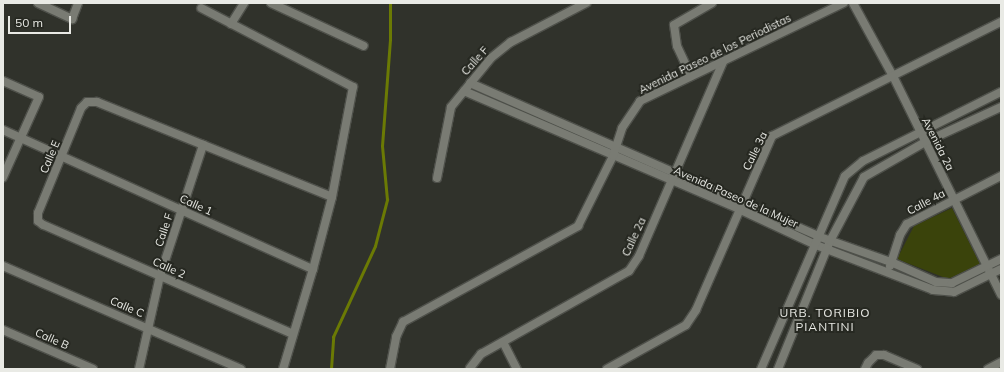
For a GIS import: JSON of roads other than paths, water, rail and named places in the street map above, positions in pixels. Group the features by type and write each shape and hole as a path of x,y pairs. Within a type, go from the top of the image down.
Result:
{"street":[{"path":"38,3 72,19 78,3"},
{"path":"231,24 244,3"},
{"path":"271,3 364,46"},
{"name":"Calle F","path":"436,178 451,107 491,58 511,42 586,3"},
{"path":"691,76 677,46 674,25 712,3"},
{"name":"Avenida Paseo de los Periodistas","path":"390,369 396,336 403,322 578,226 613,156 622,128 640,101 844,3"},
{"name":"Avenida 2a","path":"854,3 893,76 919,132 1001,295"},
{"path":"201,8 353,87 332,197 284,369"},
{"name":"Calle 3a","path":"607,369 686,325 696,310 741,210 772,136 1001,22"},
{"name":"Calle 2a","path":"470,368 481,354 629,271 639,256 674,171 723,62"},
{"path":"3,81 39,97 3,177"},
{"name":"Avenida Paseo de la Mujer","path":"470,83 744,201 820,237 891,262 936,282 952,283 989,270 1001,269"},
{"name":"Avenida Paseo de la Mujer","path":"464,91 741,210 816,245 934,290 954,292 989,270 1001,259"},
{"path":"761,369 849,172 863,161 1001,92"},
{"name":"Calle E","path":"38,221 38,213 81,108 86,102 97,102 203,145"},
{"path":"778,369 826,249 864,177 925,142 1001,107"},
{"name":"Calle 1","path":"3,130 313,269"},
{"path":"203,145 332,197"},
{"name":"Calle F","path":"139,369 160,276 203,145"},
{"name":"Calle 4a","path":"887,272 900,235 907,224 1001,176"},
{"name":"Calle 2","path":"38,221 293,334"},
{"name":"Calle C","path":"3,266 241,369"},
{"name":"Calle B","path":"3,330 93,369"},
{"path":"503,342 517,369"},
{"path":"865,369 868,362 876,356 884,356 917,369"},
{"path":"988,369 1001,362"}],"waterway":[{"path":"331,369 333,337 375,246 387,200 382,146 390,40 390,3"}],"district":[{"name":"URB. TORIBIO PIANTINI","path":"825,320"}]}
